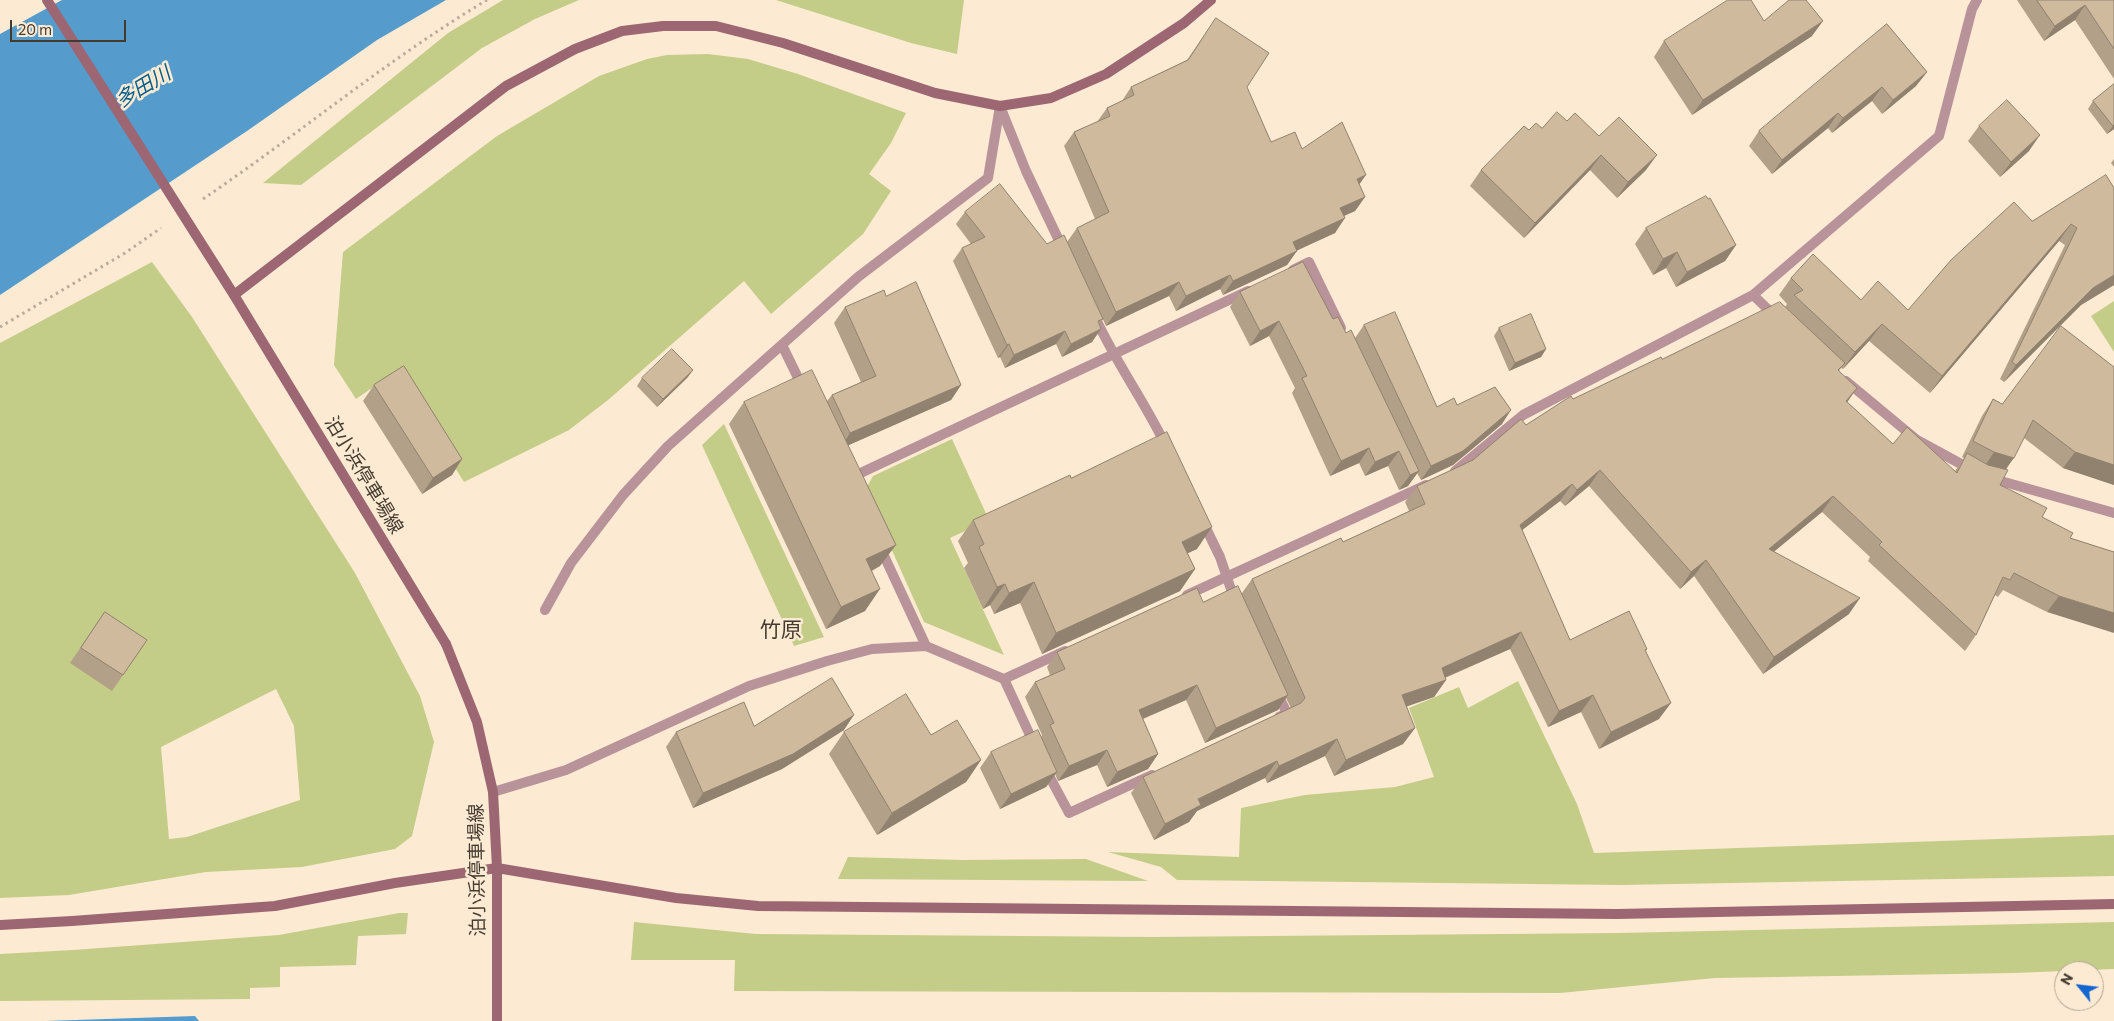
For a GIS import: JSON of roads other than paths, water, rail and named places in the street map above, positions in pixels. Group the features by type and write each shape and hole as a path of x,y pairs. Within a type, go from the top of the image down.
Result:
{"street":[{"name":"泊小浜停車場線","path":"47,0 234,295 446,644 477,722 493,792 497,868 497,1021"},
{"path":"234,295 506,86 575,49 622,31 663,26 716,26 783,43 935,93 1000,106 1051,98 1106,74 1184,23 1211,0"},
{"path":"1449,474 1456,471 1523,415 1753,295 1939,136 1972,9 1977,0"},
{"path":"1000,106 1026,170 1068,259"},
{"path":"545,610 571,563 623,495 668,446 858,277 988,178 1000,106"},
{"path":"1282,275 1309,262 1346,340"},
{"path":"847,479 1256,287"},
{"path":"1753,295 1787,327"},
{"path":"1093,312 1114,354 1152,417 1169,452"},
{"path":"782,345 806,396"},
{"path":"1834,371 1917,440 1980,475 2114,513"},
{"path":"1173,601 1415,484 1433,481"},
{"path":"1199,513 1220,557 1238,607"},
{"path":"874,535 926,646"},
{"path":"493,792 566,770 750,686 827,661 872,649 926,646 1004,680 1052,784 1069,813 1160,772"},
{"path":"1004,680 1076,646"},
{"path":"1268,722 1287,714 1270,678"},
{"path":"0,925 81,921 275,906 396,883 497,868 676,898 758,906 1617,914 2114,904"}],"water":[{"name":"多田川","path":"62,0 446,0 377,40 247,131 0,295 0,34"},
{"path":"195,1016 199,1021 46,1021"}],"district":[{"name":"竹原","path":"781,630"}]}
